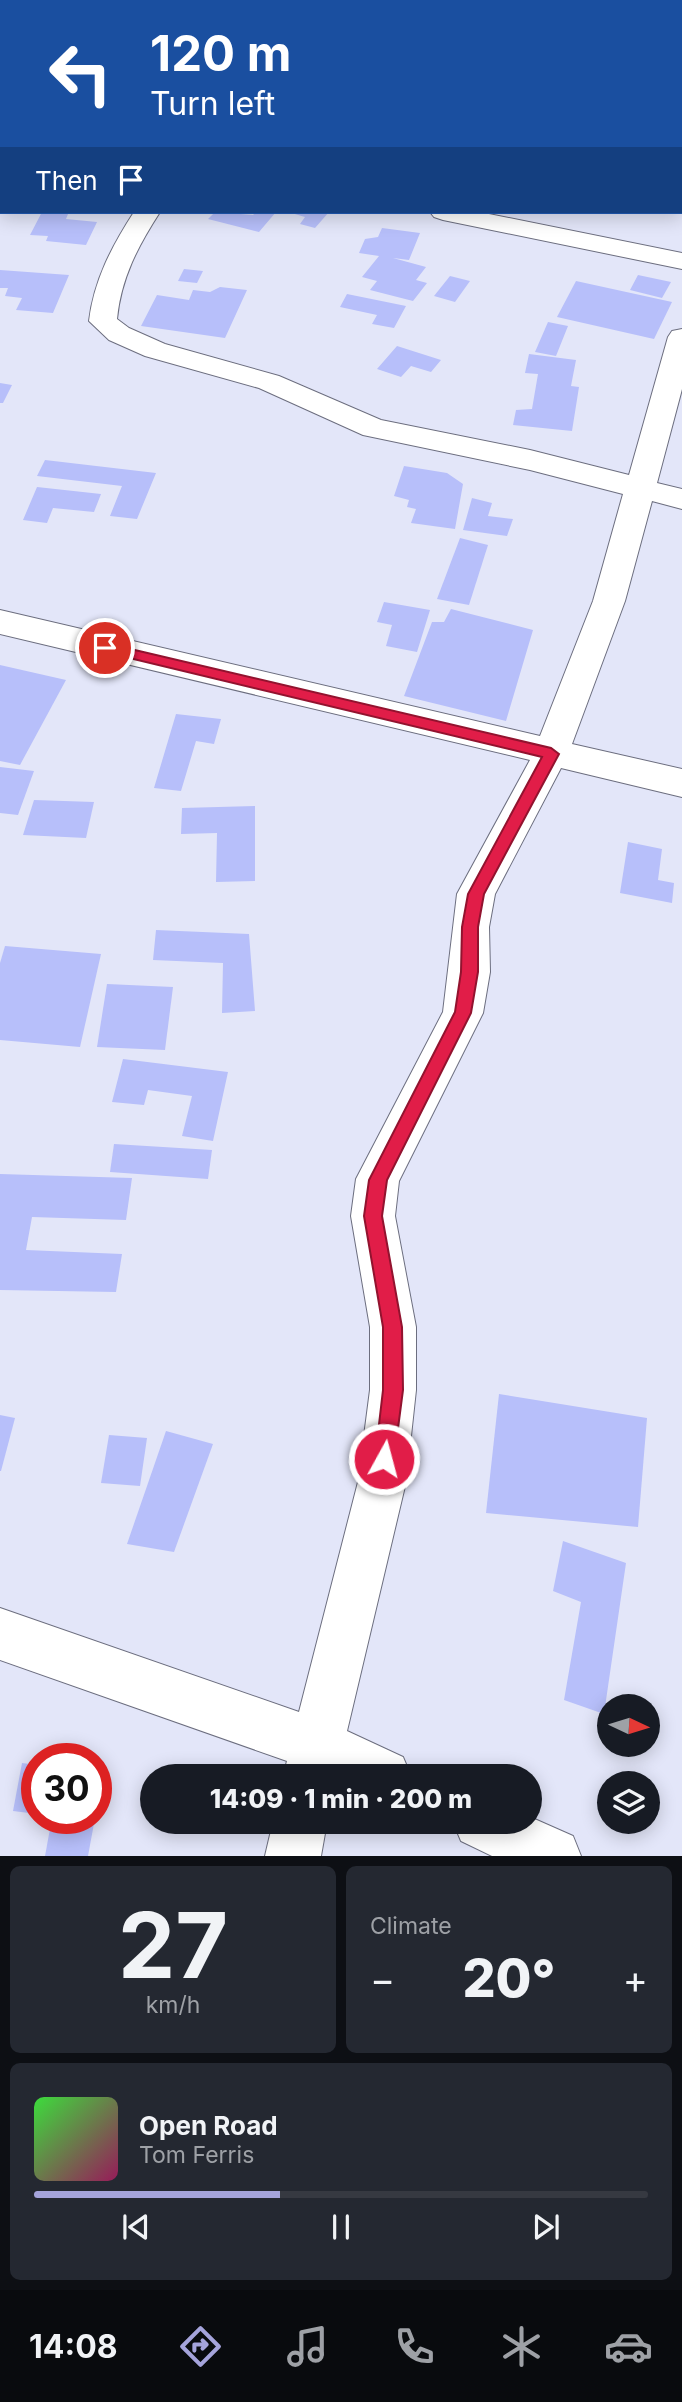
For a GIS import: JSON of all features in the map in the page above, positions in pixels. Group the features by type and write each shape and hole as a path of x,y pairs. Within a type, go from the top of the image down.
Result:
{"street":[{"path":"146,214 116,264 108,286 103,321 119,334 155,350 269,382 373,428 530,460 682,499"},
{"path":"453,214 682,261"},
{"path":"313,1760 382,1482 393,1390 393,1327 373,1216 378,1180 463,1013 470,972 470,927 476,894 551,754 609,601 682,337"},
{"path":"0,622 682,783"},
{"path":"0,1634 313,1760 331,1764"},
{"path":"293,1856 298,1834"},
{"path":"506,1834 553,1856"}],"building":[{"path":"41,214 68,214 66,219 97,222 86,245 46,241 48,236 30,235"},
{"path":"213,214 274,214 259,232 208,219"},
{"path":"295,214 327,214 315,228 300,224 305,217"},
{"path":"382,228 420,233 409,260 393,258 426,267 416,280 427,283 413,301 370,290 377,281 362,277 379,256 359,253 365,239 378,237"},
{"path":"184,269 203,271 197,283 178,281"},
{"path":"0,270 69,275 53,313 16,310 22,298 5,296 8,288 0,288"},
{"path":"638,275 671,282 662,298 630,290"},
{"path":"450,276 470,281 455,302 434,296"},
{"path":"576,281 672,302 654,339 557,317"},
{"path":"220,287 247,290 225,338 141,326 157,295 189,300 193,290 210,292"},
{"path":"347,294 406,306 394,328 372,324 377,315 340,307"},
{"path":"548,322 568,326 556,356 535,352"},
{"path":"397,346 441,360 431,372 411,366 401,377 377,369"},
{"path":"529,354 576,360 571,386 579,387 572,431 513,425 516,410 532,409 538,374 525,373"},
{"path":"0,383 12,385 3,403 0,403"},
{"path":"45,460 156,473 137,519 110,516 122,486 37,476"},
{"path":"404,466 447,473 463,484 455,529 411,523 416,509 407,507 409,500 394,496"},
{"path":"37,487 101,494 94,512 53,508 47,523 23,520"},
{"path":"472,498 492,503 488,516 513,519 507,536 463,530"},
{"path":"460,538 488,545 469,605 437,599"},
{"path":"384,602 430,610 417,652 386,646 392,625 377,622"},
{"path":"451,609 533,630 506,721 404,696 432,622 444,622"},
{"path":"0,665 66,680 20,765 0,761"},
{"path":"176,714 221,719 214,744 196,741 181,791 154,788"},
{"path":"0,767 34,771 18,815 0,813"},
{"path":"34,800 94,802 86,838 23,835"},
{"path":"255,806 255,881 216,882 217,833 181,834 182,808"},
{"path":"628,842 662,849 658,880 674,883 672,903 620,893"},
{"path":"156,930 249,934 255,1011 222,1013 223,963 153,960"},
{"path":"5,946 101,954 80,1047 0,1040 0,963"},
{"path":"107,984 173,987 165,1050 97,1047"},
{"path":"123,1059 228,1072 213,1141 182,1136 192,1096 148,1090 144,1105 112,1102"},
{"path":"114,1144 212,1150 208,1179 110,1172"},
{"path":"0,1174 132,1178 126,1220 32,1217 26,1250 122,1254 116,1292 0,1290"},
{"path":"499,1394 647,1418 638,1527 486,1513"},
{"path":"0,1415 15,1418 1,1471 0,1471"},
{"path":"166,1431 213,1444 174,1552 127,1544"},
{"path":"109,1435 147,1438 140,1486 101,1483"},
{"path":"563,1541 626,1563 607,1694 597,1694 597,1712 564,1700 581,1602 553,1591"},
{"path":"21,1768 21,1812 13,1811"},
{"path":"49,1834 92,1834 88,1856 45,1856"}],"route":[{"path":"105,648 551,754 476,894 470,927 470,972 463,1013 378,1180 373,1216 393,1327 393,1390 384,1459"}]}
